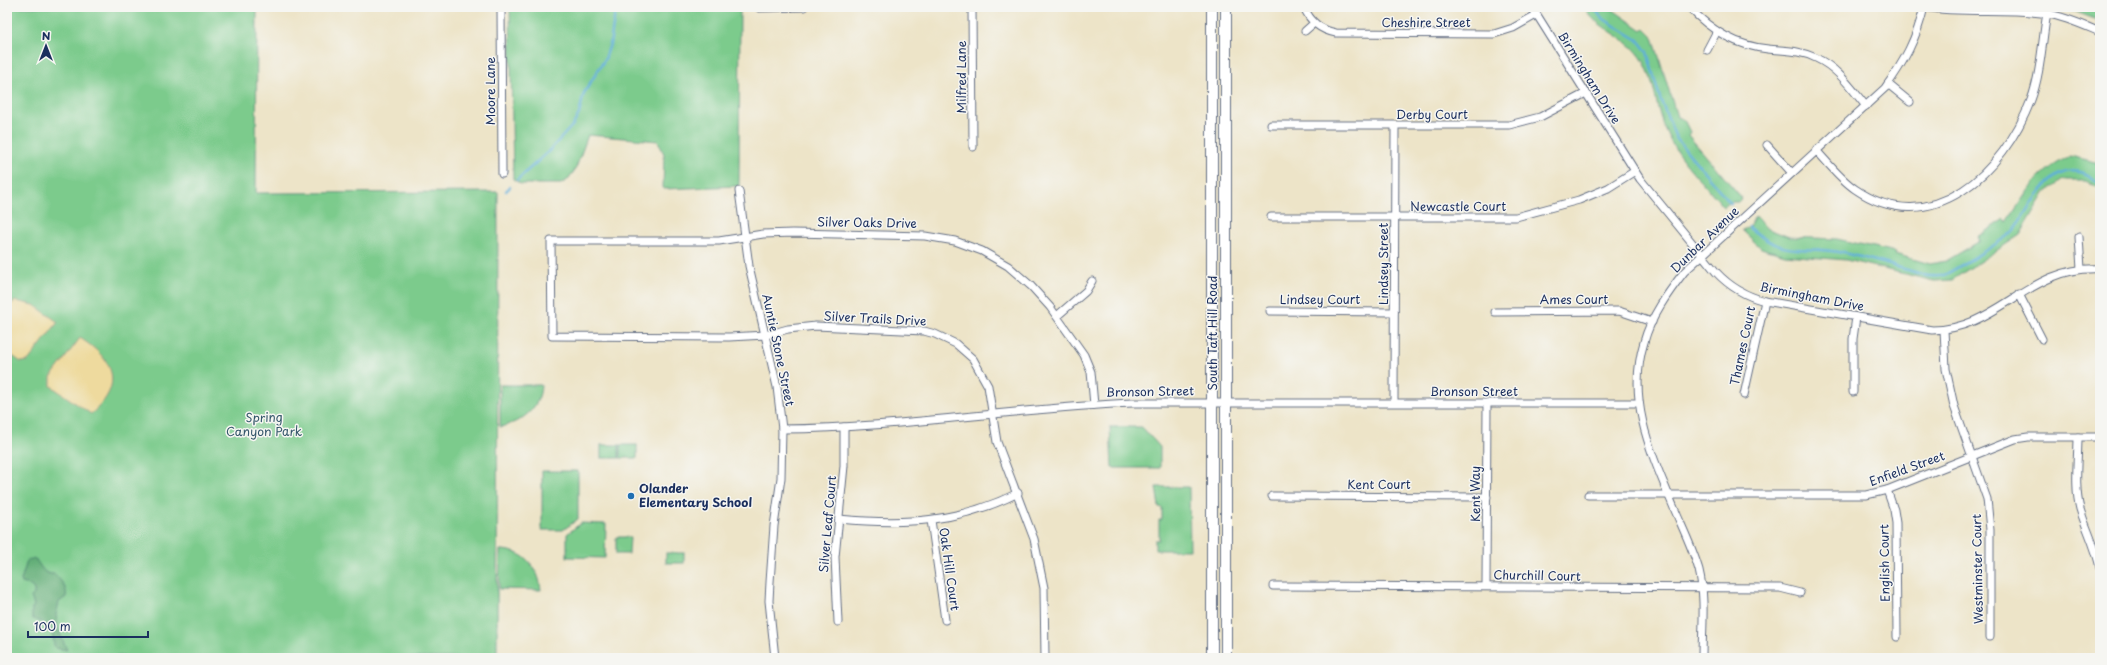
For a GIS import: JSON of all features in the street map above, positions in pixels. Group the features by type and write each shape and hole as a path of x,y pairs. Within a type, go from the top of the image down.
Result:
{"main road":[{"name":"South Taft Hill Road","path":"1212,7 1212,658"},
{"name":"South Taft Hill Road","path":"1226,7 1226,658"}],"street":[{"name":"Moore Lane","path":"502,7 502,174"},
{"path":"759,8 804,7"},
{"name":"Milfred Lane","path":"972,7 973,147"},
{"path":"1304,7 1314,23 1305,31"},
{"name":"Birmingham Drive","path":"1532,7 1635,171 1701,255 1724,281 1733,288 1749,296 1764,301 1932,330 1944,330 1975,321 2044,279 2081,269 2100,268"},
{"path":"1689,7 1717,32 1744,44 1768,49 1792,51 1816,58 1840,75 1866,106"},
{"path":"1924,7 1958,11 2047,13 2075,21 2100,32"},
{"name":"Dunbar Avenue","path":"1702,658 1702,589 1693,555 1645,437 1639,403 1640,360 1644,342 1661,304 1684,272 1866,106 1888,84 1900,68 1913,44 1924,7"},
{"path":"1816,150 1848,184 1866,196 1878,201 1913,206 1942,202 1956,196 1980,179 1991,167 2026,112 2034,87 2047,13"},
{"name":"Cheshire Street","path":"1314,23 1321,29 1336,33 1485,34 1505,31 1536,15"},
{"path":"1707,50 1717,32"},
{"path":"1888,84 1910,102"},
{"name":"Derby Court","path":"1271,126 1509,125 1540,117 1586,93"},
{"name":"Lindsey Street","path":"1394,402 1395,126"},
{"path":"1768,145 1792,173"},
{"name":"Newcastle Court","path":"1271,218 1503,218 1532,214 1579,200 1608,188 1635,171"},
{"name":"Auntie Stone Street","path":"739,191 749,266 777,387 782,429 781,478 773,532 769,601 775,658"},
{"name":"Silver Oaks Drive","path":"552,336 551,241 719,241 744,237 793,233 925,236 955,242 982,251 1008,266 1031,286 1057,316 1084,355 1091,372 1094,405"},
{"path":"2079,237 2081,269"},
{"path":"1057,316 1086,291 1092,281"},
{"path":"2019,294 2042,339"},
{"name":"Thames Court","path":"1744,395 1764,301"},
{"name":"Lindsey Court","path":"1270,311 1394,312"},
{"name":"Ames Court","path":"1495,312 1618,311 1652,322"},
{"path":"1853,392 1853,338 1856,317"},
{"name":"Silver Trails Drive","path":"552,336 729,337 766,335 788,329 816,326 913,330 935,334 956,344 978,366 988,386 999,448 1018,493 1032,533 1040,564 1046,610 1046,658"},
{"name":"Westminster Court","path":"1944,330 1948,383 1958,418 1982,481 1990,517 1990,637"},
{"name":"Bronson Street","path":"782,429 844,427 1094,405 1212,402 1639,403"},
{"name":"Kent Way","path":"1486,586 1487,403"},
{"name":"Silver Leaf Court","path":"838,622 835,557 844,466 844,427"},
{"name":"Enfield Street","path":"1588,495 1858,496 1888,490 2015,439 2028,437 2100,437"},
{"path":"2078,437 2077,484 2080,508 2098,556 2100,568"},
{"name":"English Court","path":"1888,490 1896,523 1897,637"},
{"path":"839,519 879,523 932,520 980,509 1018,493"},
{"name":"Kent Court","path":"1272,496 1487,497"},
{"name":"Oak Hill Court","path":"932,520 945,620"},
{"name":"Churchill Court","path":"1273,586 1486,586 1702,589 1780,588 1800,593"}],"green space":[{"name":"Spring Canyon Park","path":"7,7 257,7 256,193 498,192 497,658 128,658 120,656 112,658 7,658"},
{"path":"510,7 740,7 739,186 663,189 664,154 658,141 588,135 576,168 569,179 561,184 521,184 513,179"},
{"path":"1584,7 1609,7 1642,30 1644,28 1653,37 1677,117 1684,120 1690,132 1688,135 1742,198 1738,202 1730,202 1724,207 1692,171 1677,152 1666,132 1660,115 1651,78 1644,62 1630,45 1596,22"},
{"path":"2063,7 2100,7 2100,21"},
{"path":"2070,156 2100,163 2100,189 2086,180 2063,180 2046,192 2020,235 1952,280 1934,281 1846,260 1785,255 1761,248 1742,230 1750,227 1751,222 1756,216 1766,228 1789,237 1837,239 1896,252 1895,254 1930,264 1946,261 1980,241 1978,237 2005,219 2007,222 2033,184 2048,170"},
{"path":"500,385 541,385 540,393 533,408 516,422 500,427"},
{"path":"1110,427 1142,427 1160,447 1160,468 1112,468"},
{"path":"601,445 619,445 619,458 601,458"},
{"path":"620,445 637,445 637,458 620,458"},
{"path":"542,471 578,471 578,519 563,530 542,530"},
{"path":"1156,487 1189,487 1190,550 1155,550 1155,540 1159,540 1159,520 1162,520 1162,508 1159,507"},
{"path":"581,523 606,524 605,558 567,557 567,534"},
{"path":"616,537 630,537 629,554 616,554"},
{"path":"500,550 523,556 537,574 540,581 541,590 499,589"},
{"path":"666,553 684,553 684,563 666,563"},
{"path":"34,558 47,573 55,574 65,588 66,597 59,602 56,615 58,629 67,650 56,648 49,629 41,622 32,618 32,609 34,605 31,597 34,594 34,589 29,585 22,583 21,580 27,561"}],"sand":[{"path":"16,301 34,305 58,322 28,361 21,362 7,352 7,305"},
{"path":"80,338 101,355 107,363 111,373 112,382 109,392 102,403 91,414 51,386 51,377"}],"waterway":[{"path":"517,180 548,152 573,125 579,114 584,93 605,59 610,44 616,7"},
{"path":"666,7 683,7"},
{"path":"1593,7 1602,18 1638,40 1647,52 1660,98 1676,138 1731,204"},
{"path":"1749,227 1774,244 1784,247 1843,253 1928,276 1940,276 1991,247 2013,231 2040,192 2058,175 2068,172 2079,172 2088,175 2100,184"},
{"path":"506,191 510,187"}],"place":[{"name":"Olander Elementary School","path":"631,496"}]}
